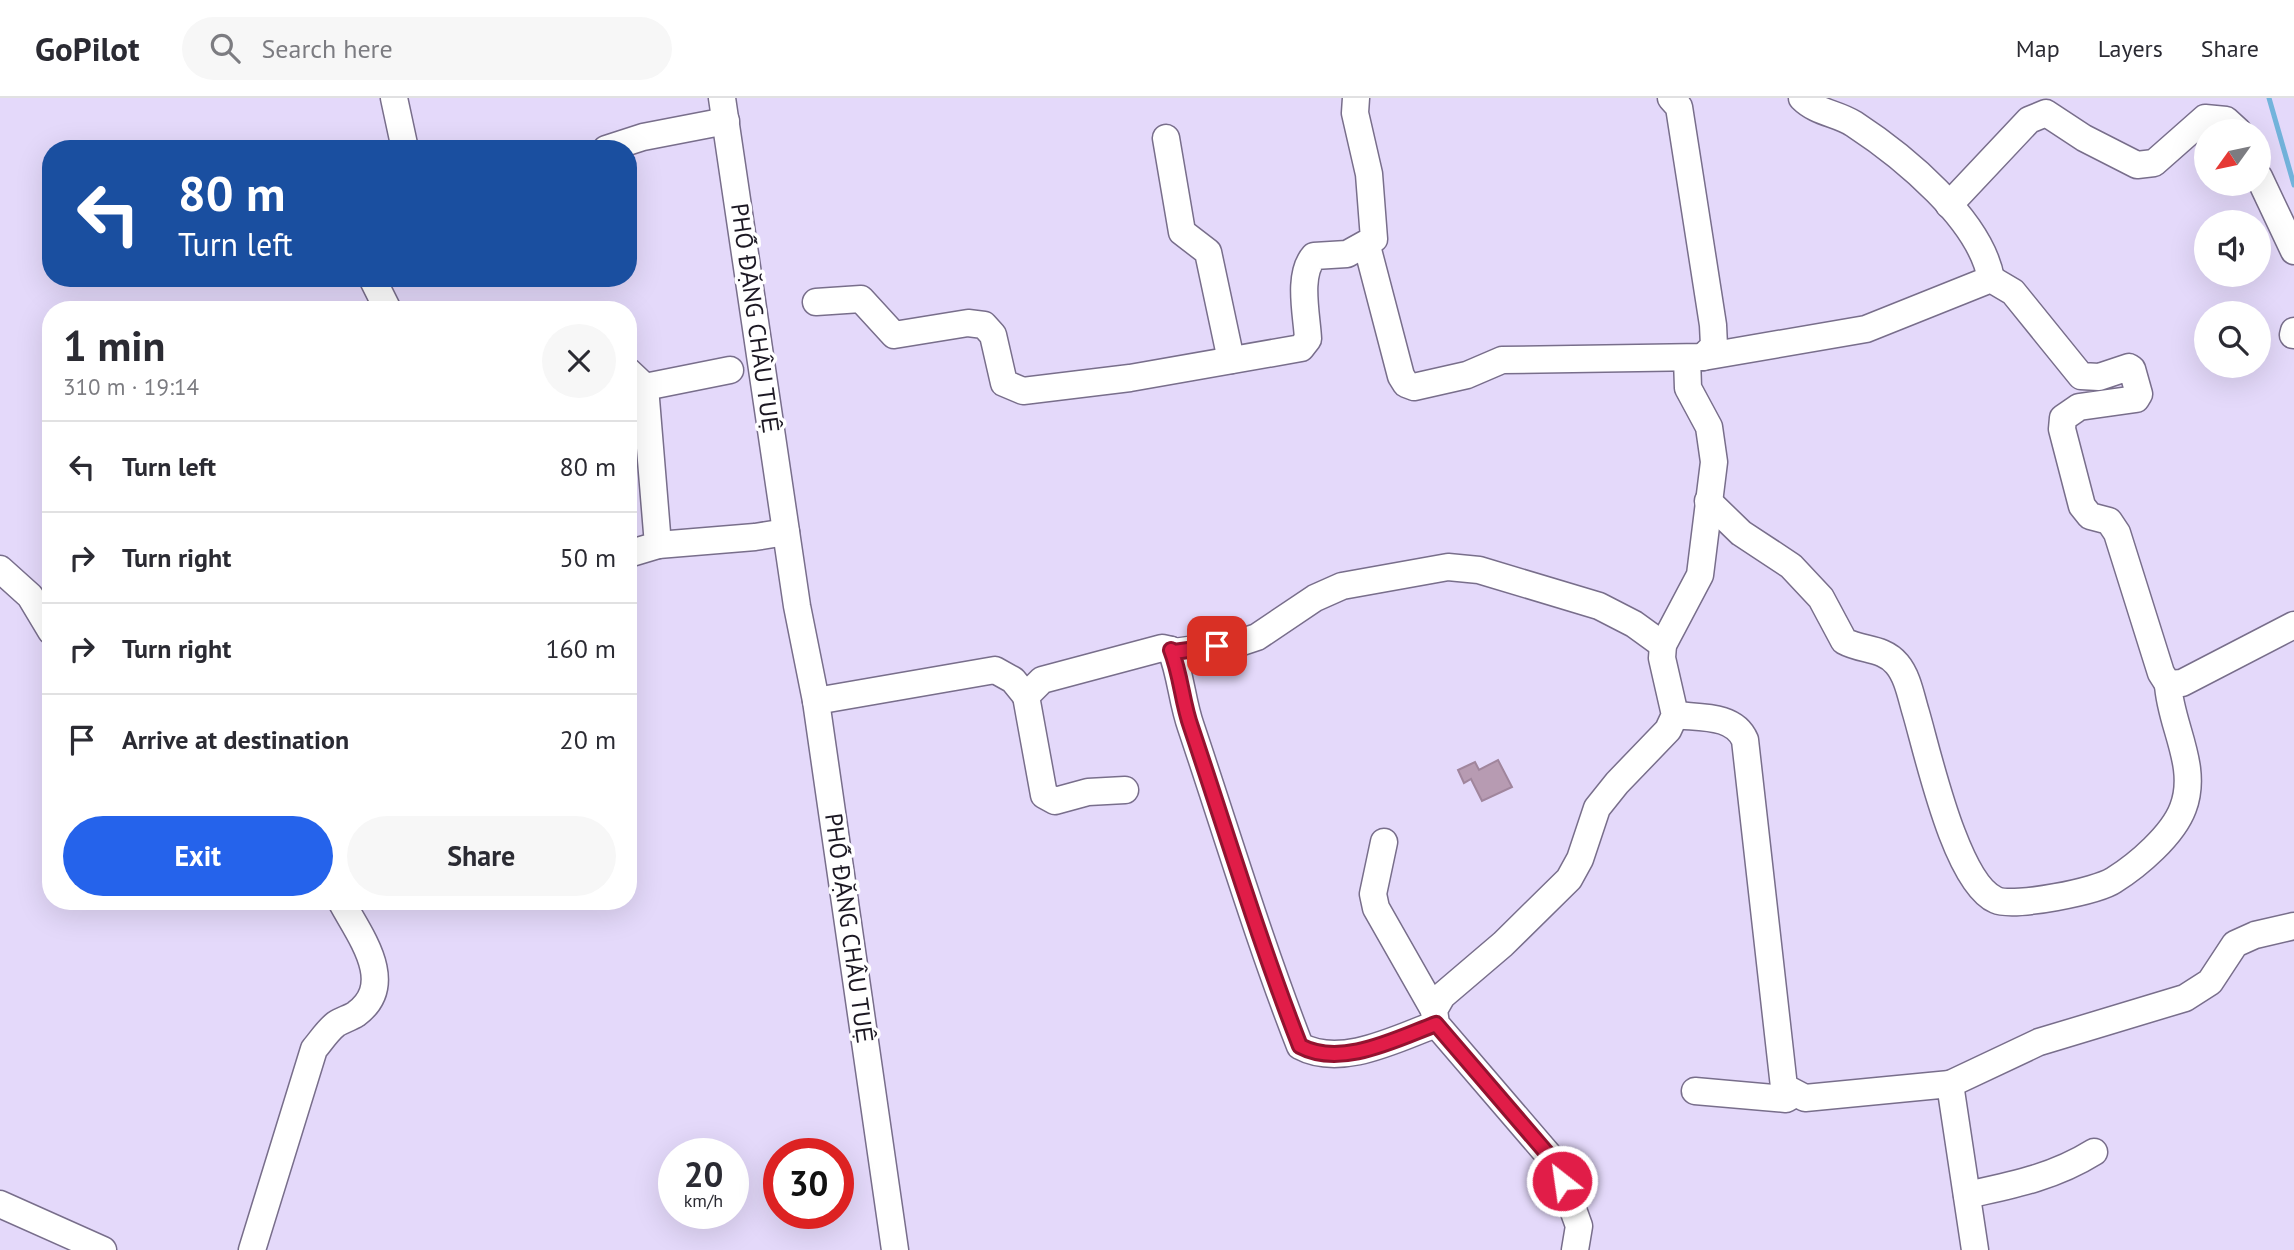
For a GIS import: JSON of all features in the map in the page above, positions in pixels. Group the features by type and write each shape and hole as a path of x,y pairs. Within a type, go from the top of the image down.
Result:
{"street":[{"path":"394,98 403,140"},
{"path":"816,302 861,299 894,335 968,323 984,325 993,335 1004,383 1012,389 1023,391 1130,378 1301,348 1308,340 1305,278 1308,263 1314,256 1347,254 1367,246 1374,239 1374,212 1356,113 1356,98"},
{"path":"1171,650 1179,670 1189,723 1269,966 1300,1046 1316,1054 1338,1054 1382,1044 1435,1017 1442,996 1503,944 1569,879 1580,859 1597,808 1616,783 1668,730 1675,715 1662,658 1663,645 1700,575 1714,462 1709,427 1688,388 1695,357 1714,346 1679,107 1671,98"},
{"path":"1708,501 1741,533 1791,566 1821,598 1844,640 1883,652 1896,662 1909,689 1950,830 1973,880 1993,899 2010,904 2056,897 2112,882 2156,848 2183,808 2188,764 2169,706 2168,684 2161,673 2113,527 2103,517 2090,516 2082,506 2062,429 2063,418 2079,407 2136,399 2139,394 2134,374 2129,367 2089,379 2074,369 2032,312 2013,292 1991,279 1988,262 1975,238 1949,205 1902,159 1853,123 1811,108 1802,98"},
{"path":"634,140 724,109"},
{"name":"PHỐ ĐẶNG CHÂU TUỆ","path":"724,109 797,606 816,701 895,1250"},
{"path":"1949,205 2029,120 2038,114 2046,113 2084,138 2137,165 2154,163 2194,125"},
{"path":"1166,138 1182,232 1209,252 1231,360"},
{"path":"2268,196 2294,251"},
{"path":"1367,246 1401,376 1406,384 1414,387 1467,375 1502,360 1695,357 1866,329 1991,279"},
{"path":"658,545 637,379 730,370"},
{"path":"637,551 658,545 787,535"},
{"path":"1026,696 1042,680 1162,648 1174,652 1239,643 1257,637 1315,598 1342,586 1448,567 1479,570 1599,606 1634,624 1663,645"},
{"path":"0,569 30,596 42,616"},
{"path":"2168,684 2182,683 2294,625"},
{"path":"816,701 995,670 1013,680 1026,696 1044,795 1055,801 1088,792 1125,790"},
{"path":"1675,715 1727,721 1736,726 1745,740 1780,1062 1784,1087 1793,1095 1805,1098 1950,1084 2039,1042 2185,998 2210,982 2235,944 2255,935 2294,926"},
{"path":"1384,842 1373,894 1376,908 1435,1017 1557,1165 1579,1226 1575,1250"},
{"path":"252,1250 314,1049 336,1024 356,1014 377,985 372,960 346,910"},
{"path":"1950,1084 1975,1250"},
{"path":"1695,1091 1786,1099 1793,1095"},
{"path":"1967,1195 2067,1170 2094,1152"},
{"path":"0,1204 103,1250"}],"building":[{"path":"1498,760 1512,787 1482,801 1471,779 1464,783 1458,770 1475,762 1479,770"}],"waterway":[{"path":"2269,98 2294,185"}],"route":[{"path":"1217,646 1174,652 1171,650 1179,670 1189,723 1219,806 1269,966 1300,1046 1316,1054 1338,1054 1382,1044 1436,1024 1557,1165 1562,1181"}]}
